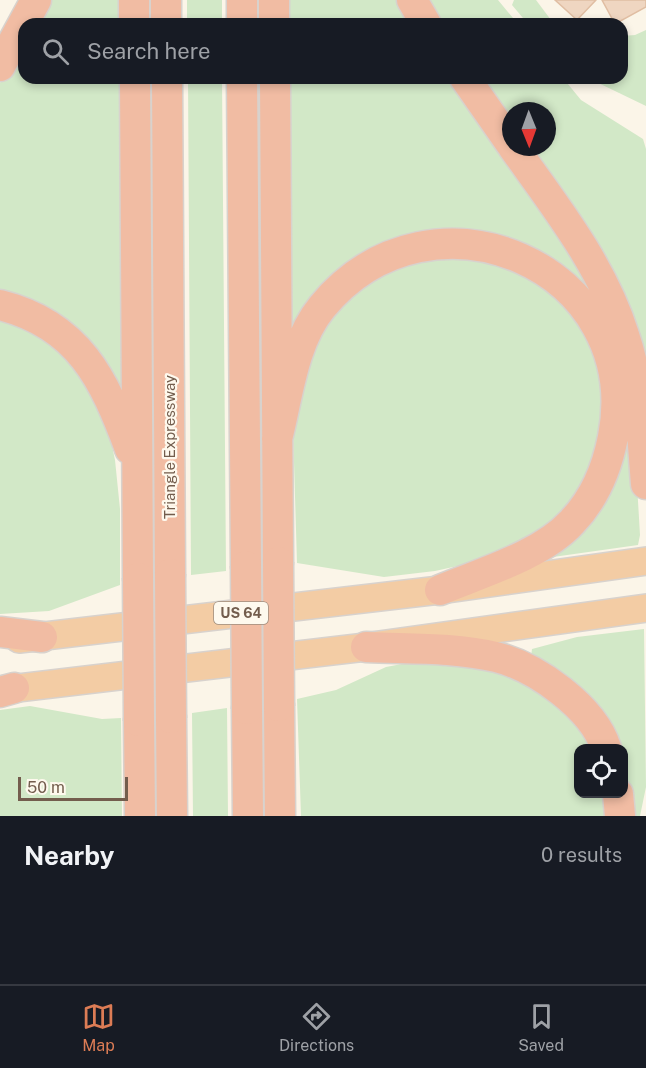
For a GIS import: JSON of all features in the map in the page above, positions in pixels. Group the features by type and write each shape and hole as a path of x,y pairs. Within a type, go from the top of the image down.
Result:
{"highway":[{"path":"26,18 36,0"},
{"path":"134,0 134,18"},
{"path":"166,0 166,18"},
{"path":"242,0 242,18"},
{"path":"274,0 274,18"},
{"path":"412,0 422,18"},
{"path":"0,66 18,33"},
{"path":"135,84 140,816"},
{"name":"Triangle Expressway","path":"167,84 172,816"},
{"path":"242,84 248,816"},
{"path":"275,84 281,813"},
{"path":"469,84 502,131"},
{"path":"520,156 576,236 613,304 625,337 638,396 646,484"},
{"path":"277,439 292,376 310,328 322,307 359,272 388,256 416,247 448,242 486,245 518,256 560,281 584,306 604,340 615,375 618,412 610,456 598,485 572,522 546,542 440,590"},
{"path":"0,305 54,329 82,352 99,374 138,469"},
{"name":"US 64","path":"0,642 440,590 646,561"},
{"path":"4,690 366,647 646,608"},
{"path":"0,632 42,637"},
{"path":"366,647 450,651 497,657 556,685 583,711 604,744"},
{"path":"618,798 620,816"}],"green space":[{"path":"45,0 126,0 126,18 35,18"},
{"path":"187,0 222,0 222,18 187,18"},
{"path":"283,0 401,0 412,18 283,18"},
{"path":"422,0 498,0 513,18 433,18"},
{"path":"514,0 536,0 550,18 523,18 512,5"},
{"path":"646,30 646,106 600,84 628,84 628,36"},
{"path":"18,50 18,84 126,84 129,399 0,297 0,83"},
{"path":"188,84 222,84 226,571 191,575"},
{"path":"284,84 455,84 502,147 502,156 508,156 526,180 604,306 456,234 302,323 292,322 285,262"},
{"path":"479,84 568,84 581,100 643,139 646,149 646,392 530,156 556,156 556,102 502,102 502,116"},
{"path":"488,255 560,292 604,362 608,438 571,513 494,558 435,571 384,577 297,563 293,429 299,380 339,300 408,257"},
{"path":"0,314 76,359 107,422 115,460 120,509 120,585 49,611 0,614"},
{"path":"633,416 640,535 638,545 553,557 553,551"},
{"path":"644,629 646,787 640,816 630,816 628,744 613,744 531,657 532,649 577,637"},
{"path":"407,663 488,664 550,689 596,744 574,744 574,798 611,798 613,816 301,816 297,699 336,690 386,667"},
{"path":"30,706 102,719 121,718 122,816 0,816 0,710"},
{"path":"227,708 228,816 193,816 192,713"}],"building":[{"path":"555,0 596,0 579,18 575,18"},
{"path":"602,0 646,0 646,7 626,18 612,18"}]}
